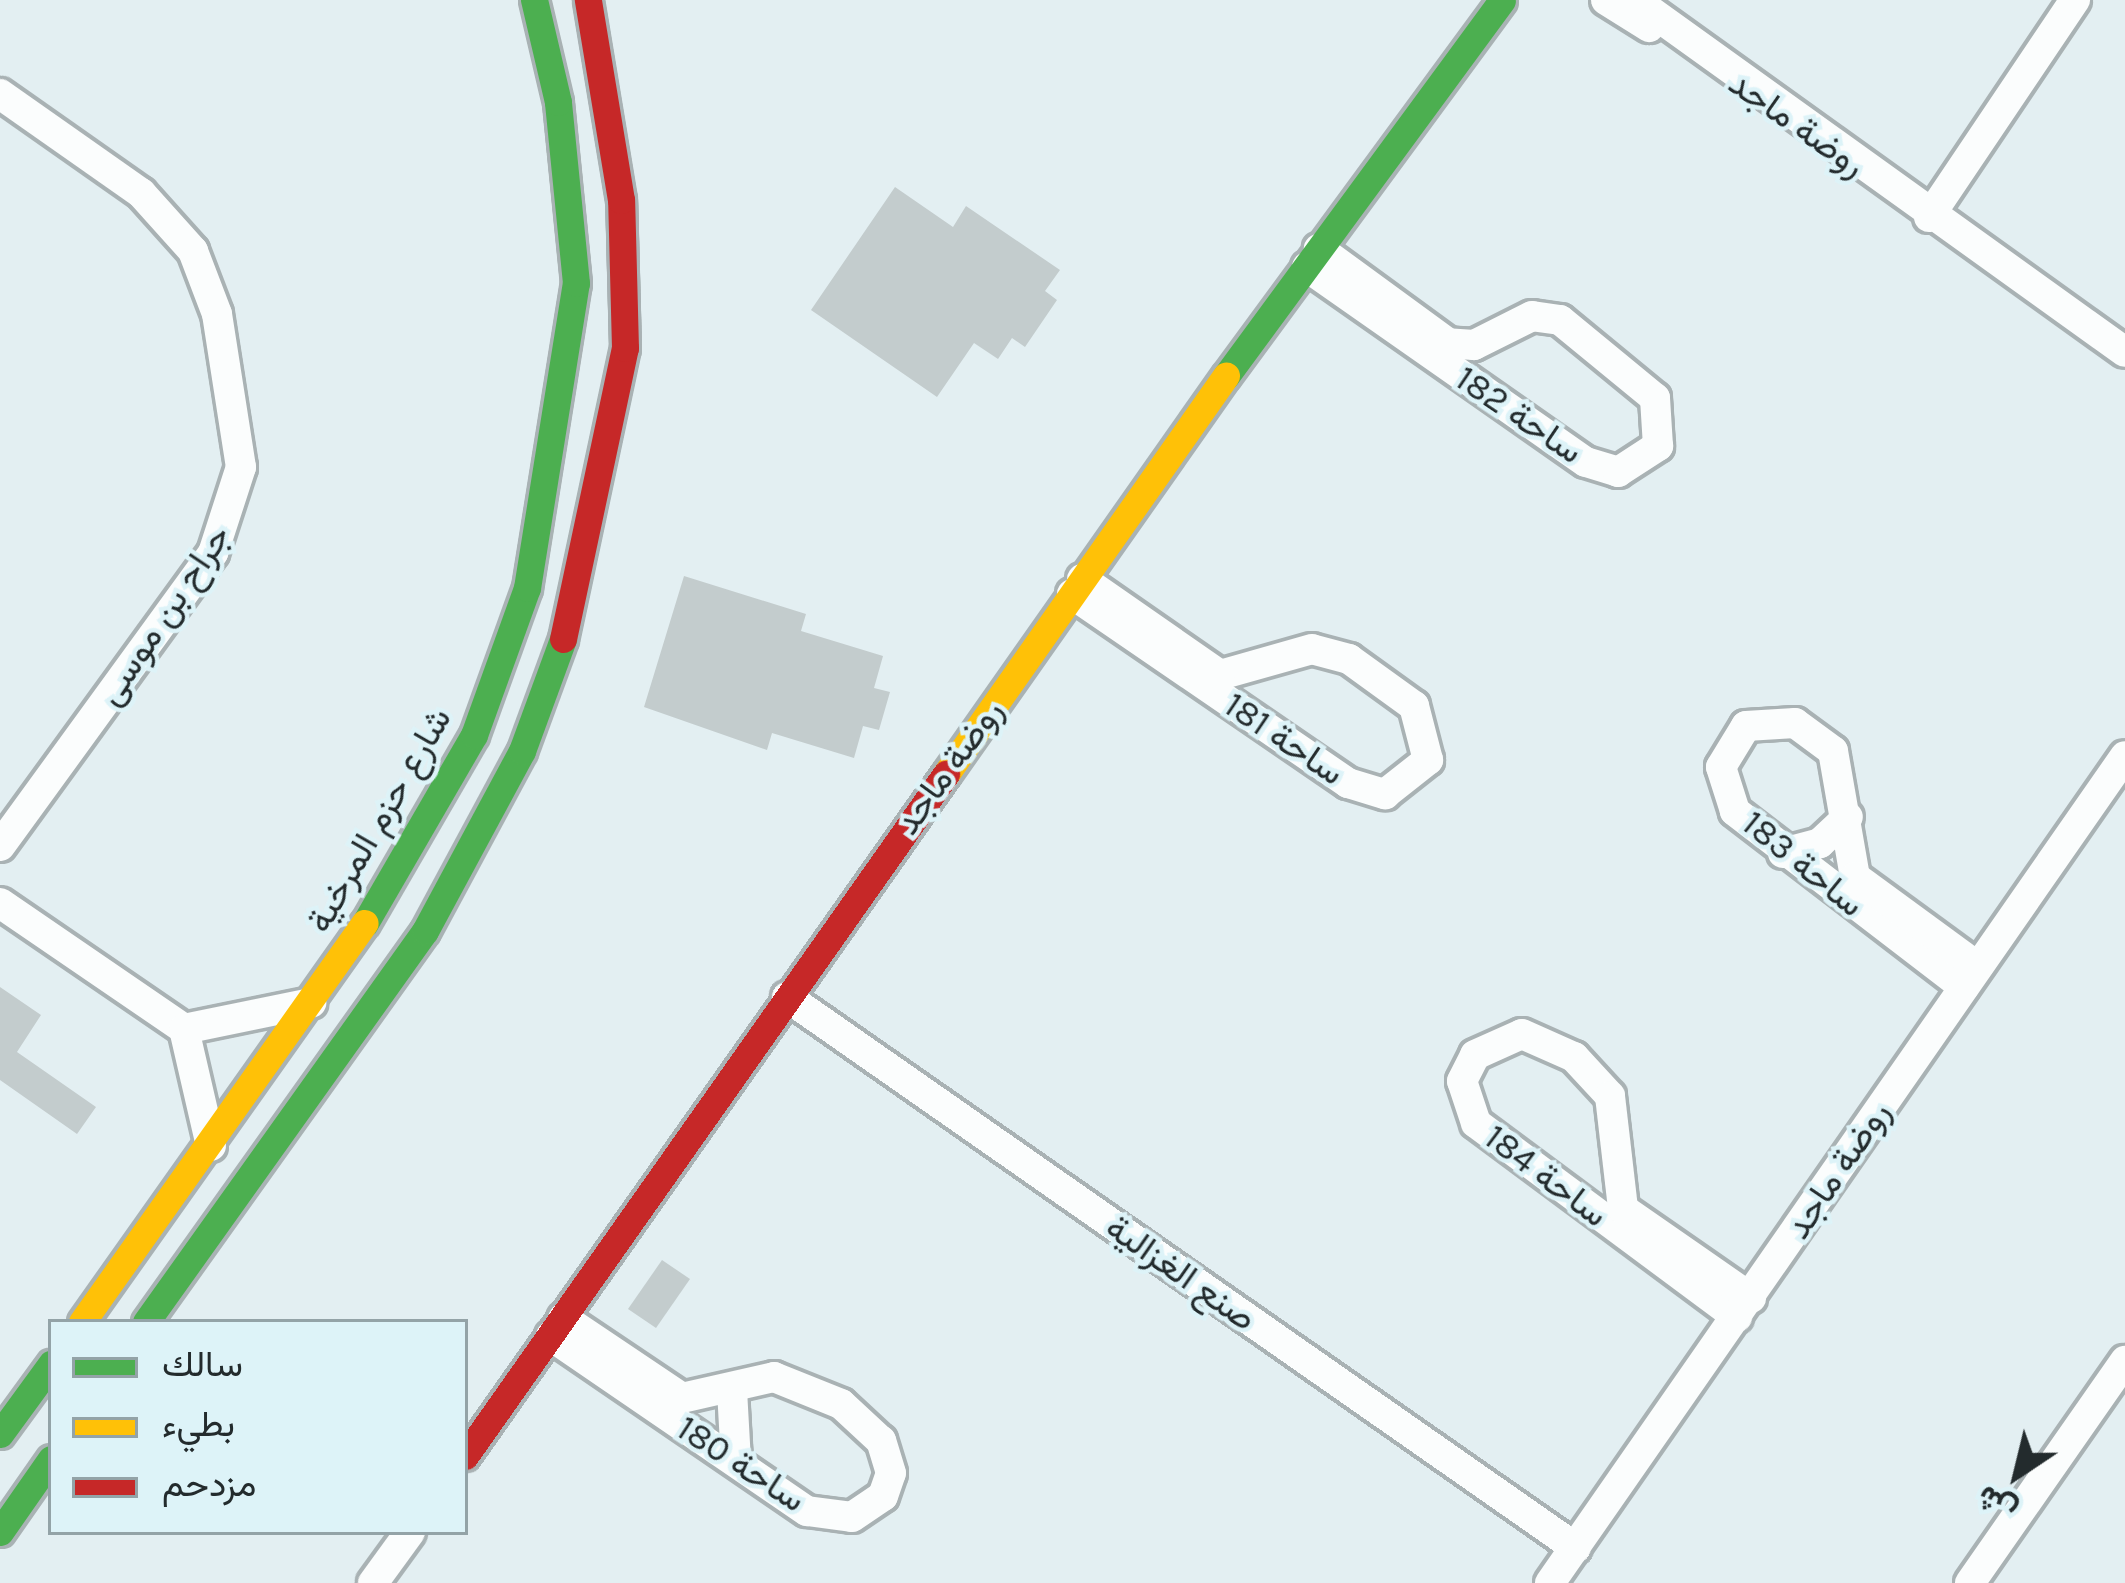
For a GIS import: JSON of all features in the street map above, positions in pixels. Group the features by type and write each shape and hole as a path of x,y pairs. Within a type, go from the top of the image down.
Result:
{"street":[{"name":"شارع حزم المرخية","path":"84,1319 312,1002 474,735 527,588 576,283 558,102 534,0"},
{"path":"148,1319 425,931 523,752 580,591 625,348 621,200 588,0"},
{"name":"روضة ماجد","path":"468,1452 1313,258 1434,80 1480,0"},
{"name":"روضة ماجد","path":"1434,80 1502,0"},
{"name":"روضة ماجد","path":"1606,0 1665,31 2125,352"},
{"name":"روضة ماجد","path":"1635,0 1665,31"},
{"path":"1929,217 2074,0"},
{"name":"جراح بن موسى","path":"0,94 141,193 193,251 217,314 241,467 213,553 0,845"},
{"name":"ساحة 182","path":"1313,258 1448,343 1492,337 1532,316 1560,320 1655,398 1663,430 1634,469 1601,470 1498,403 1313,258"},
{"path":"1492,337 1498,403"},
{"name":"ساحة 181","path":"1077,587 1220,674 1312,649 1349,658 1414,706 1431,740 1418,777 1384,794 1274,734 1077,587"},
{"path":"1263,666 1274,734"},
{"name":"ساحة 183","path":"1796,723 1833,752 1856,877 1971,977 1783,853 1724,789 1721,766 1746,726 1796,723"},
{"name":"روضة ماجد","path":"1550,1583 2125,756"},
{"path":"1783,853 1820,843 1848,818"},
{"path":"0,903 184,1029 211,1145"},
{"name":"صنع الغزالية","path":"787,997 1576,1548"},
{"path":"184,1029 312,1002"},
{"name":"ساحة 184","path":"1522,1034 1574,1057 1610,1096 1623,1209 1744,1307 1496,1142 1464,1101 1462,1081 1494,1040 1522,1034"},
{"path":"1558,1187 1614,1149"},
{"name":"ساحة 180","path":"557,1328 670,1394 732,1390 774,1377 818,1392 881,1441 891,1473 870,1508 833,1518 736,1462 557,1328"},
{"path":"1970,1583 2125,1361"},
{"path":"0,1434 48,1368"},
{"path":"732,1390 736,1462"},
{"path":"0,1532 48,1463"},
{"path":"373,1583 408,1535"}],"building":[{"path":"895,187 953,227 966,206 1060,270 1045,291 1057,300 1025,347 1012,338 998,359 974,343 937,397 811,310"},
{"path":"684,576 806,614 801,631 883,656 874,688 890,692 879,730 863,726 854,758 772,733 767,750 644,707"},
{"path":"0,987 41,1015 17,1052 96,1107 77,1134 0,1080"},
{"path":"662,1260 690,1279 656,1328 628,1309"}],"traffic: fast":[{"path":"365,923 474,735 527,588 576,283 558,102 534,0"},
{"path":"1226,376 1502,0"},
{"path":"148,1319 425,931 522,751 563,639"},
{"path":"0,1434 48,1368"},
{"path":"0,1532 48,1463"}],"traffic: slow":[{"path":"946,774 1226,376"},
{"path":"84,1319 365,923"}],"traffic: jam":[{"path":"563,639 625,348 621,200 588,0"},
{"path":"468,1452 946,774"}]}
